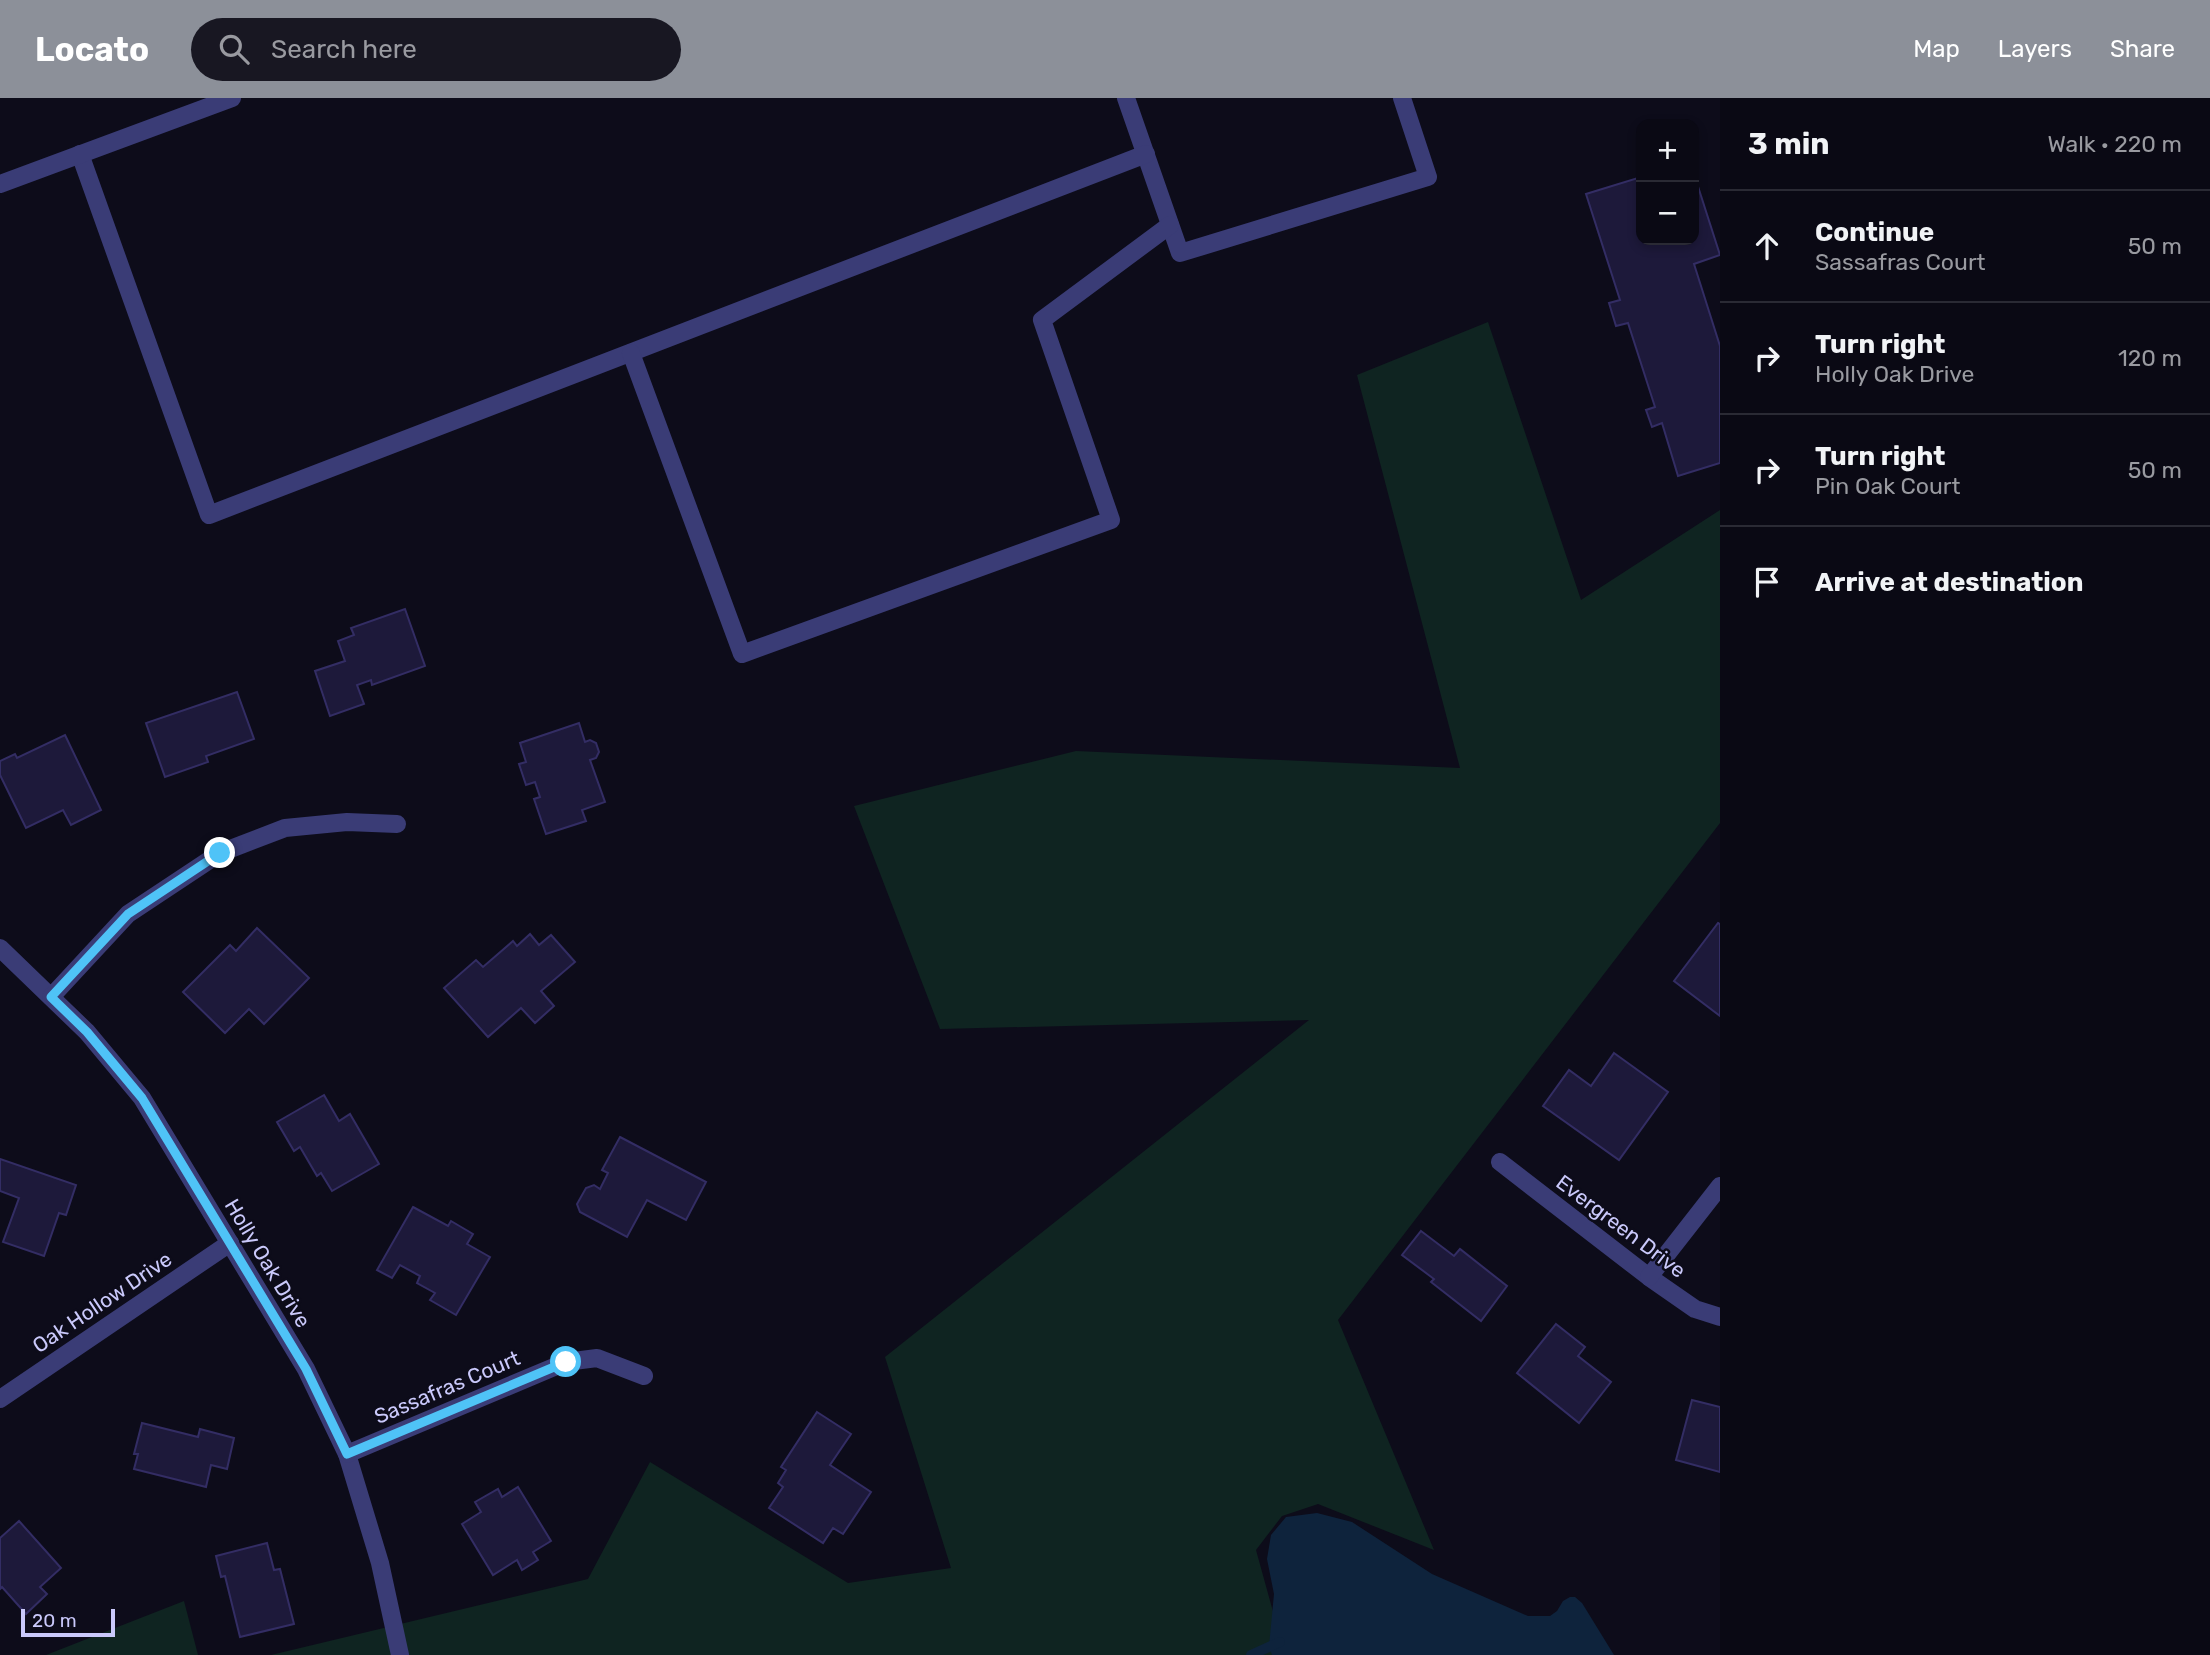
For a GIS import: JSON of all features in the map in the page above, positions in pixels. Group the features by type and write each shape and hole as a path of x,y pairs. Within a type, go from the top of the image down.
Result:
{"street":[{"path":"0,184 232,98"},
{"path":"1126,98 1180,253 1427,177 1402,98"},
{"path":"80,155 209,515 1146,155"},
{"path":"631,353 742,654 1111,520 1042,320 1170,225"},
{"path":"51,997 128,914 220,853 285,828 347,822 397,824"},
{"name":"Holly Oak Drive","path":"0,948 87,1032 142,1098 306,1369 347,1454 380,1563 400,1655"},
{"name":"Evergreen Drive","path":"1500,1162 1695,1310 1720,1317"},
{"path":"1649,1277 1720,1186"},
{"name":"Oak Hollow Drive","path":"0,1398 230,1243"},
{"name":"Sassafras Court","path":"347,1454 566,1362 597,1358 644,1376"}],"green space":[{"path":"1488,322 1581,600 1720,510 1720,823 1338,1320 1434,1550 1318,1504 1282,1516 1256,1550 1285,1655 271,1655 588,1579 650,1462 848,1583 951,1568 885,1357 1309,1020 940,1029 854,806 1076,751 1460,768 1357,375"},
{"path":"184,1601 198,1655 46,1655"}],"water":[{"path":"1317,1513 1352,1522 1432,1574 1528,1616 1550,1616 1563,1601 1575,1597 1582,1603 1614,1655 1272,1655 1269,1646 1274,1594 1267,1559 1271,1535 1286,1517"}],"building":[{"path":"1636,179 1636,245 1699,245 1699,190 1720,255 1694,264 1720,346 1720,463 1678,476 1662,423 1652,427 1646,410 1655,407 1628,323 1616,326 1609,303 1620,300 1586,194"},
{"path":"405,609 425,666 372,685 371,680 357,685 364,704 330,716 315,671 345,661 338,641 354,635 351,628"},
{"path":"237,692 254,739 206,756 208,762 165,777 146,723"},
{"path":"579,723 585,742 590,740 596,743 599,752 596,758 590,760 605,802 582,810 586,821 546,834 534,799 540,797 535,782 526,785 519,764 526,762 520,743"},
{"path":"65,735 101,810 71,825 63,810 26,828 0,775 0,761 15,754 17,758"},
{"path":"1718,923 1720,924 1720,1016 1674,981"},
{"path":"257,928 309,978 264,1024 249,1009 225,1033 183,992 230,945 236,951"},
{"path":"530,934 539,945 551,935 575,962 541,991 554,1006 535,1023 521,1008 488,1037 444,988 476,960 483,967 513,941 517,946"},
{"path":"1614,1053 1668,1092 1619,1160 1543,1106 1569,1070 1591,1086"},
{"path":"324,1095 339,1121 350,1114 379,1164 332,1191 321,1173 317,1176 300,1147 294,1151 277,1122"},
{"path":"620,1137 706,1182 686,1220 647,1200 627,1237 580,1212 577,1204 586,1188 594,1185 600,1189 608,1173 602,1170"},
{"path":"0,1159 76,1185 66,1215 59,1213 44,1256 3,1242 19,1198 0,1191"},
{"path":"413,1207 448,1226 451,1221 473,1234 467,1244 490,1257 456,1315 430,1300 435,1293 417,1283 420,1276 400,1265 392,1278 377,1270"},
{"path":"1421,1231 1454,1256 1460,1249 1507,1286 1481,1321 1431,1282 1434,1279 1402,1255"},
{"path":"1556,1324 1585,1347 1578,1356 1611,1382 1579,1423 1517,1373"},
{"path":"1692,1400 1720,1407 1720,1472 1676,1460"},
{"path":"817,1412 851,1434 830,1465 871,1492 843,1534 833,1528 823,1543 769,1508 783,1487 778,1483 786,1470 781,1467"},
{"path":"142,1423 198,1437 200,1429 234,1438 227,1469 211,1465 206,1487 134,1469 138,1454 134,1454"},
{"path":"518,1487 551,1541 533,1552 538,1560 522,1570 517,1560 493,1575 462,1524 481,1512 475,1502 498,1489 502,1497"},
{"path":"19,1521 61,1568 40,1587 47,1594 26,1614 2,1587 0,1589 0,1538"},
{"path":"267,1543 274,1570 280,1569 294,1624 240,1637 225,1576 221,1577 216,1556"}],"waterway":[{"path":"1251,1655 1280,1642"}],"route":[{"path":"220,853 128,914 51,997 87,1032 142,1098 306,1369 347,1454 566,1362"}]}
